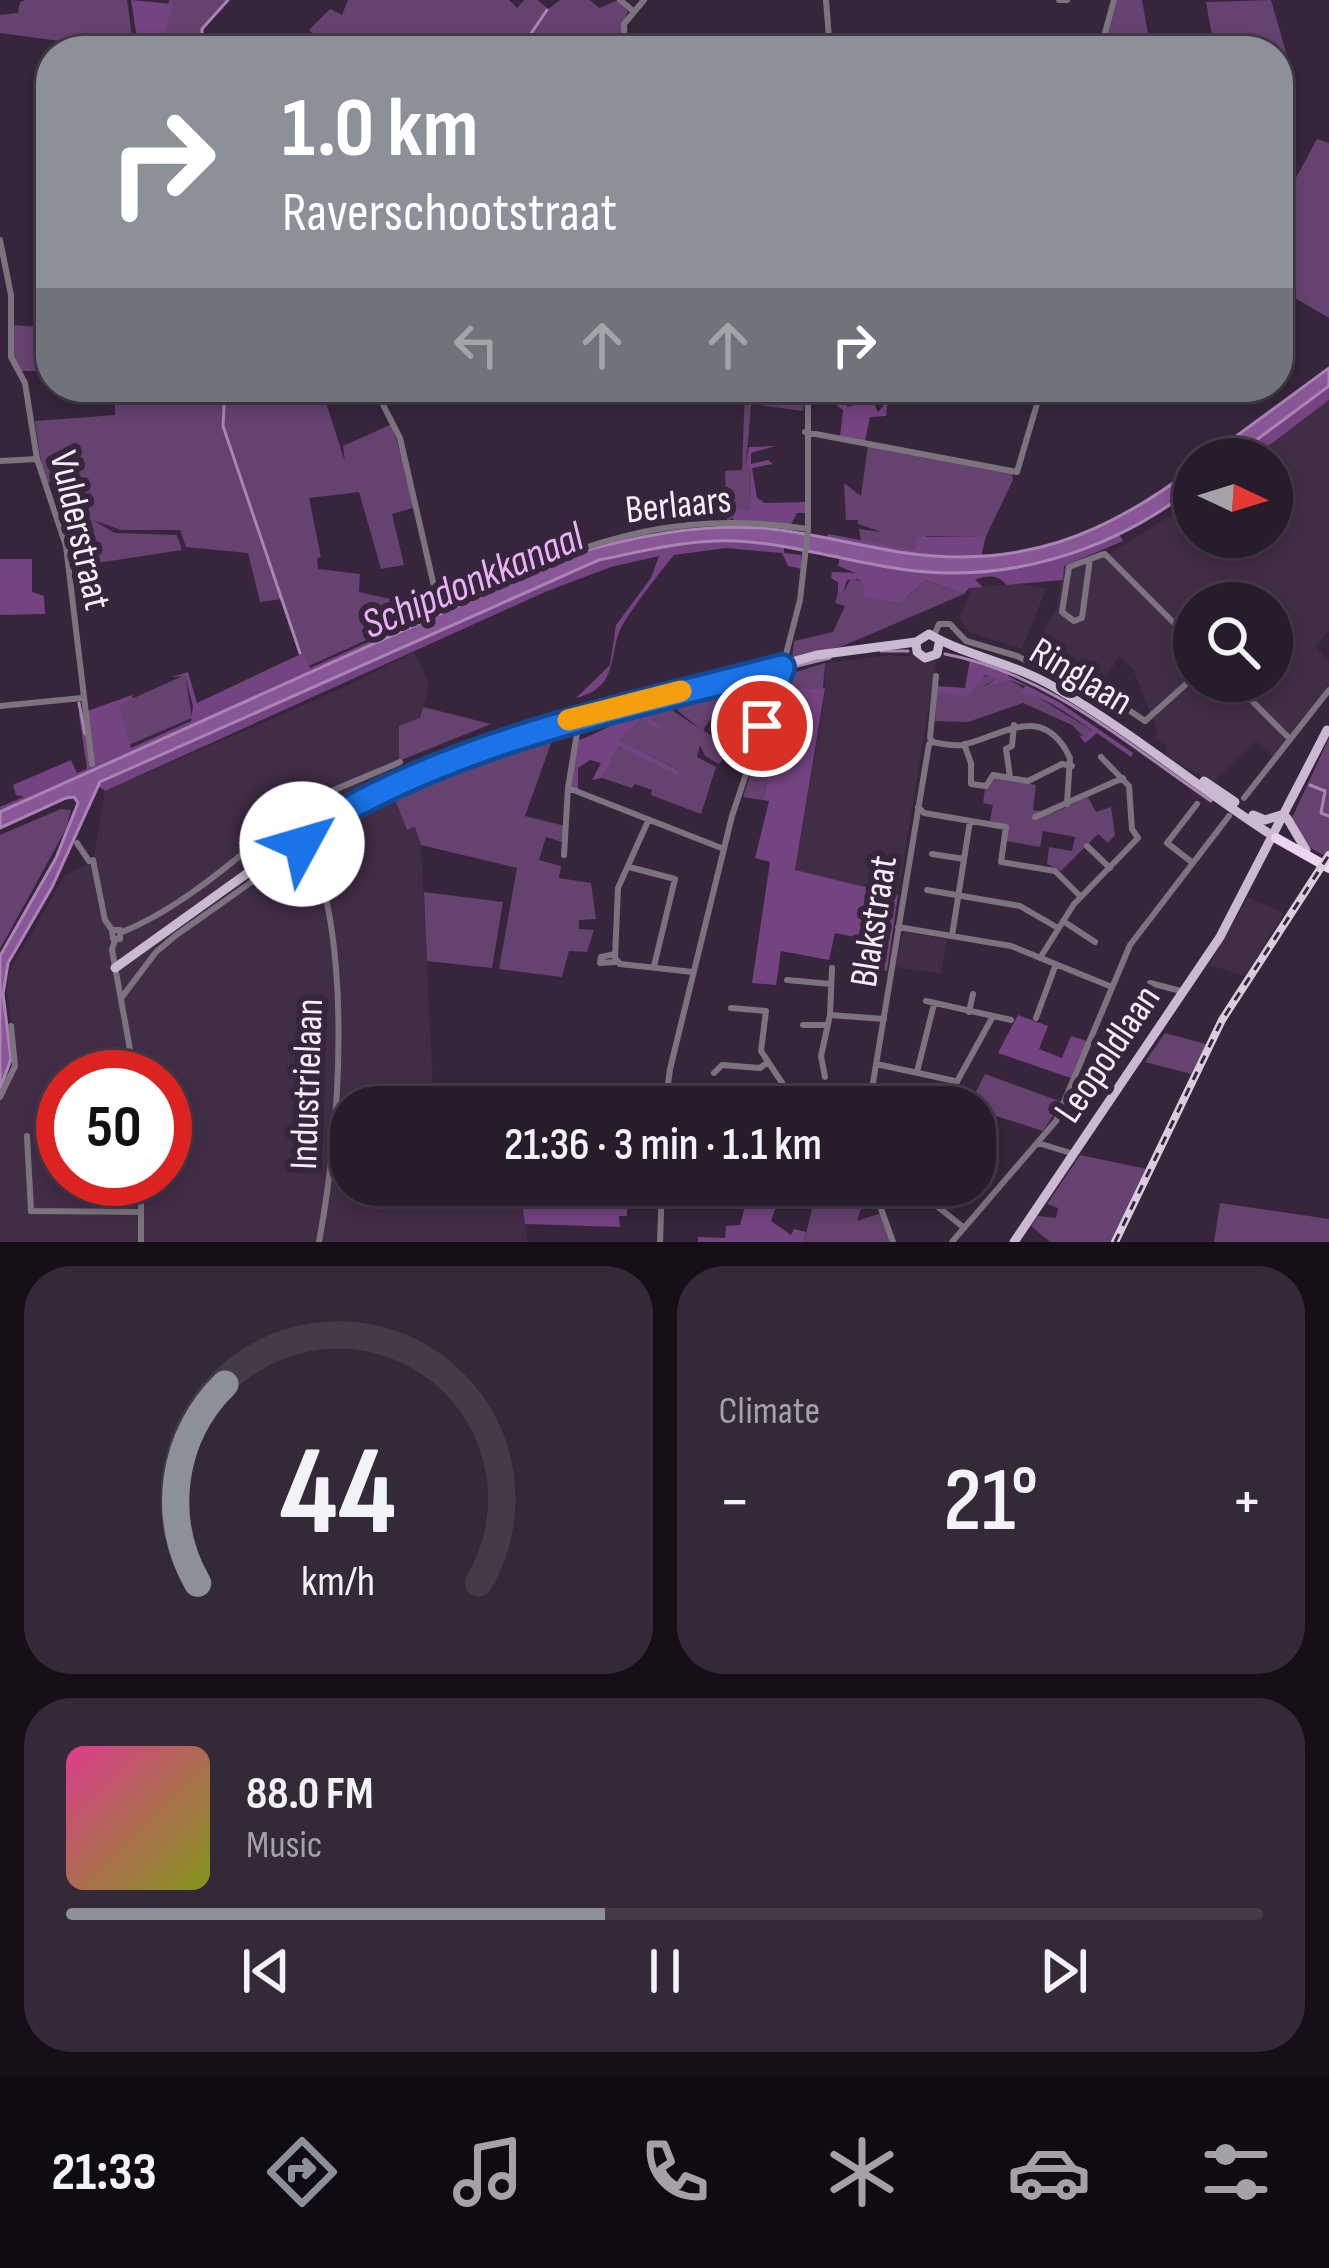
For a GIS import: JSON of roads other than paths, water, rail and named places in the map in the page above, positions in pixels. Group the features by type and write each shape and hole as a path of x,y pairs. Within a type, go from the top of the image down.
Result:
{"highway":[{"name":"Ringlaan","path":"1273,839 1329,865"},
{"name":"Ringlaan","path":"1273,839 1306,850 1329,865"}],"main road":[{"path":"316,827 376,794 529,732 825,654 935,641"},
{"name":"Ringlaan","path":"916,645 925,658 935,641 1040,679 1166,763 1209,784 1273,839"},
{"name":"Leopoldlaan","path":"1014,1242 1185,992 1243,895 1328,728"},
{"path":"1256,820 1286,814 1306,850"},
{"path":"115,968 295,838 299,823 316,827"},
{"path":"295,838 310,844 316,838 316,827"},
{"path":"1273,839 1291,847"}],"street":[{"path":"620,0 632,10"},
{"path":"623,36 632,10 644,0"},
{"path":"826,0 829,36"},
{"path":"1104,36 1114,0"},
{"name":"Vulderstraat","path":"0,240 12,301 11,357 30,403 37,459 66,546 92,764"},
{"name":"Berlaars","path":"382,402 400,438 439,608 568,550 642,530 714,522 808,531"},
{"path":"669,1086 724,849 800,600 808,531 807,402"},
{"path":"805,432 1017,472 1038,402"},
{"path":"0,461 37,459"},
{"path":"1090,559 1082,618 1074,621 1061,610 1067,569 1090,559 1108,556 1173,622"},
{"path":"935,641 937,626 944,622 971,642 1017,656 1071,683 1093,686 1145,721 1173,696"},
{"name":"Blakstraat","path":"872,1086 920,812 936,676"},
{"path":"1244,797 1325,701 1329,690"},
{"path":"0,706 82,698"},
{"path":"1253,702 1290,739"},
{"path":"930,741 964,744 1014,725 1051,734 1063,745 1072,766 1067,804"},
{"path":"1010,778 1006,749 1012,746 1014,725"},
{"path":"564,855 578,727"},
{"path":"964,744 971,763 971,784 986,786 993,775 1032,779 1059,765 1072,766"},
{"path":"1040,958 1081,897 1138,838 1132,829 1130,786 1101,757"},
{"path":"116,934 165,909 261,838 281,813 400,762"},
{"path":"368,777 376,794"},
{"path":"1035,818 1123,778"},
{"path":"568,788 724,849"},
{"path":"122,998 156,952 175,936 254,879 315,856 356,814 394,796"},
{"path":"1192,863 1167,843 1197,805"},
{"path":"294,811 299,823"},
{"path":"920,812 1006,827 1000,862 1055,872 1081,897"},
{"path":"952,1242 1060,1112 1135,936 1229,816"},
{"path":"648,821 618,888 615,958 693,972"},
{"path":"952,936 970,821"},
{"path":"77,843 91,860 105,920 116,934 115,968 131,1050"},
{"name":"Industrielaan","path":"310,844 332,916 334,1152 320,1242"},
{"path":"1087,847 1110,868"},
{"path":"932,854 964,860"},
{"path":"629,867 675,879 654,966"},
{"path":"928,890 1020,906 1096,942"},
{"path":"898,927 1011,946 1112,987"},
{"path":"1036,1018 1057,964"},
{"path":"825,1077 820,1071 832,968"},
{"path":"787,980 831,983"},
{"path":"1150,982 1185,992"},
{"path":"969,1012 973,994"},
{"path":"916,1072 930,1002 1011,1020"},
{"path":"731,1008 766,1011 761,1051 785,1086"},
{"path":"830,1015 884,1019"},
{"path":"950,1086 992,1018"},
{"path":"803,1025 824,1025"},
{"path":"0,1096 15,1066 10,1026"},
{"path":"714,1073 722,1065 760,1068 768,1062"},
{"path":"876,1064 952,1080"},
{"path":"27,1136 31,1211 141,1212"},
{"path":"1037,1143 1074,1154"},
{"path":"141,1206 141,1242"},
{"path":"660,1242 661,1206"},
{"path":"879,1206 893,1242"},
{"path":"938,1206 964,1228"}],"waterway":[{"path":"202,36 202,29 228,0"},
{"path":"529,36 547,10"},
{"path":"224,402 223,426 300,653"},
{"path":"881,651 908,651"},
{"path":"945,654 982,663 1052,694 1211,801"},
{"path":"797,666 830,658"},
{"path":"713,688 768,673"},
{"path":"79,703 85,734"},
{"path":"477,756 519,741"},
{"path":"1310,785 1325,791 1321,813 1329,816"},
{"path":"328,826 356,810"}],"railway":[{"path":"1115,1242 1222,1020 1329,855"}],"water label":[{"name":"Schipdonkkanaal","path":"472,579"}]}
